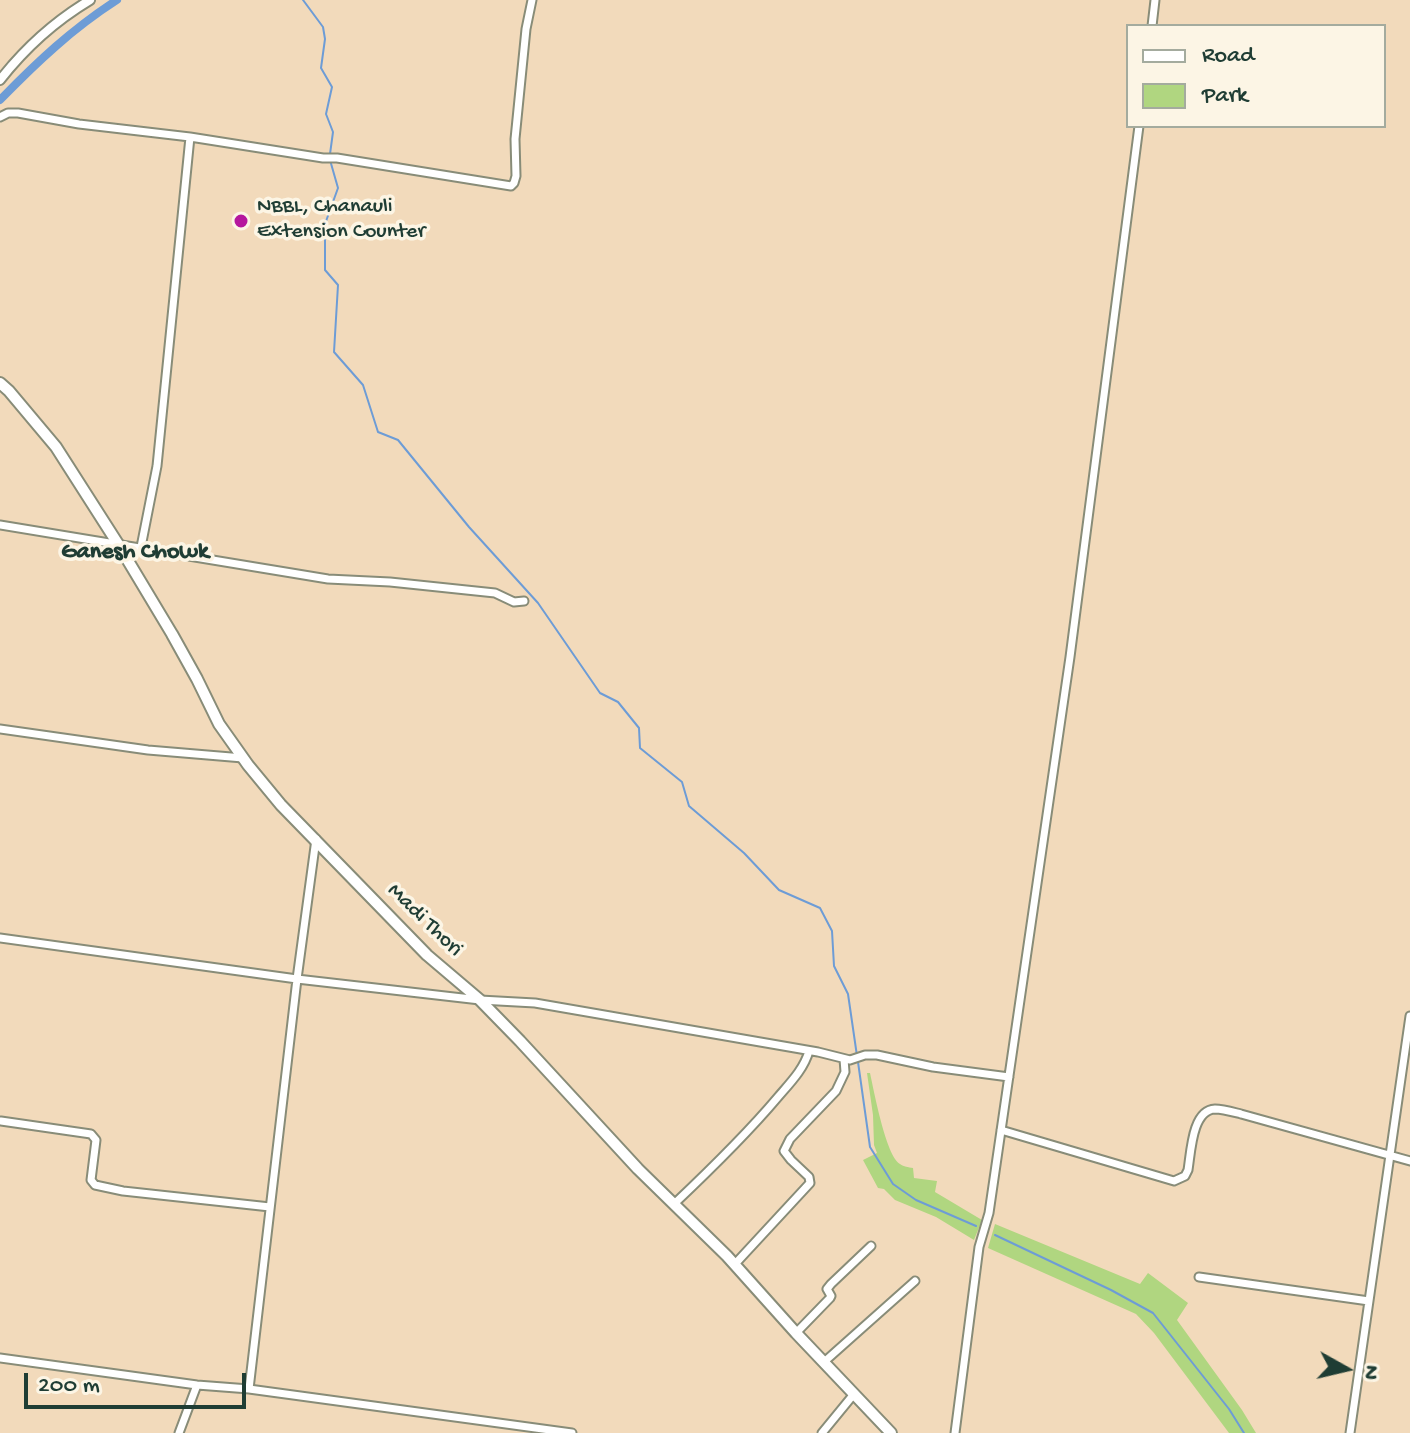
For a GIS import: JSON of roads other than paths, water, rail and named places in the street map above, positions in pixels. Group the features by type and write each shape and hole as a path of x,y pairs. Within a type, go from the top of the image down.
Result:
{"main road":[{"name":"Madi Thori","path":"0,383 56,447 118,544 197,679 219,724 281,805 427,955 480,1000 638,1169 735,1264 891,1433"}],"street":[{"path":"0,80 42,34 90,0"},
{"path":"0,117 18,113 511,186 516,176 515,139 526,29 532,0"},
{"path":"1152,24 1155,0"},
{"path":"955,1433 979,1247 989,1213 1070,657 1139,128"},
{"path":"141,547 157,466 190,137"},
{"path":"0,525 328,579 495,593 514,602 524,601"},
{"path":"0,729 148,750 243,758"},
{"path":"249,1389 316,839"},
{"path":"0,938 297,979 480,1000 535,1003 847,1059 877,1055 933,1067 1009,1077"},
{"path":"1350,1433 1410,1016"},
{"path":"674,1204 752,1128 797,1074 809,1051"},
{"path":"735,1264 810,1183 809,1177 791,1160 784,1148 836,1091 847,1059"},
{"path":"1001,1130 1174,1181 1185,1176 1188,1170 1200,1116 1215,1109 1410,1161"},
{"path":"1,1121 91,1134 96,1140 91,1180 95,1185 123,1191 270,1207"},
{"path":"796,1333 830,1298 827,1288 871,1246"},
{"path":"1199,1277 1369,1301"},
{"path":"824,1362 915,1281"},
{"path":"0,1358 572,1433"},
{"path":"179,1433 197,1385"},
{"path":"822,1433 854,1394"}],"waterway":[{"path":"0,100 56,47 117,0"},
{"path":"303,0 323,27 325,39 321,68 332,87 326,114 333,132 330,154"},
{"path":"330,160 338,188 325,224 325,270 338,285 334,352 363,385 378,432 398,440 469,527 538,603 600,693 618,702 639,728 640,748 682,782 689,806 744,853 779,890 820,908 832,931 834,966 848,994 857,1056"},
{"path":"858,1062 870,1147 893,1184 916,1200 976,1226"},
{"path":"995,1235 1153,1313 1229,1409 1244,1433"}],"place":[{"name":"NBBL, Chanauli Extension Counter","path":"241,221"}],"district":[{"name":"Ganesh Chowk","path":"135,553"}]}
